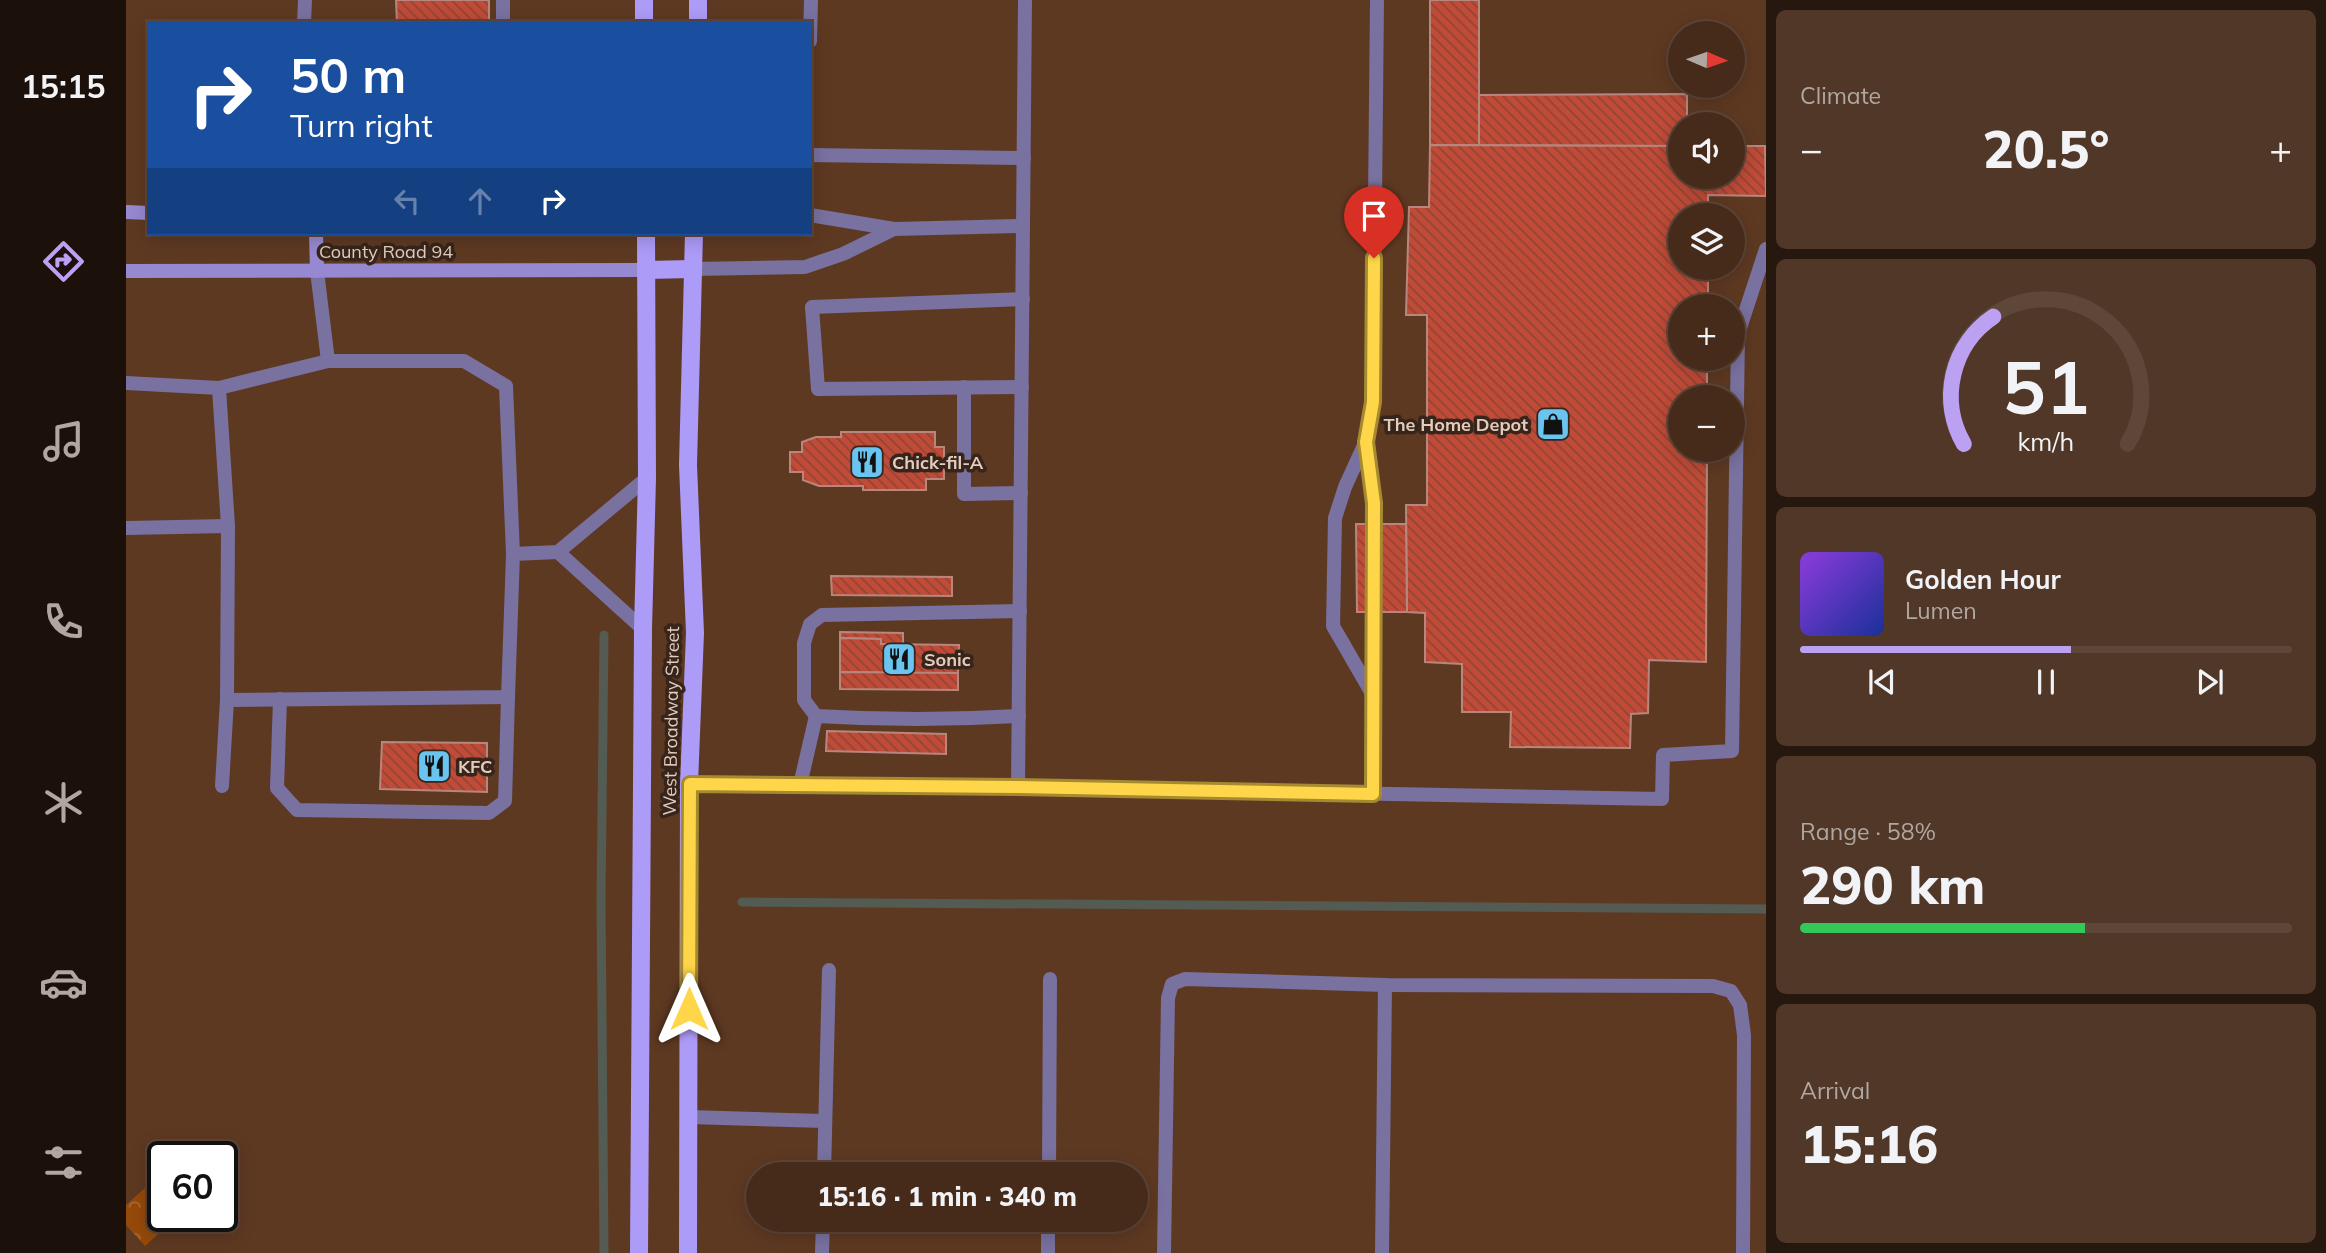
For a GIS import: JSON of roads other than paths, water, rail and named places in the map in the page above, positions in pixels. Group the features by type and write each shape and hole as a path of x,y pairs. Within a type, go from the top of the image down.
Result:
{"main road":[{"path":"643,0 644,21"},
{"path":"698,0 698,21"},
{"name":"West Broadway Street","path":"639,1253 643,629 647,478 646,235"},
{"name":"West Broadway Street","path":"688,1253 690,784 695,633 688,465 694,235"},
{"path":"646,270 693,269"}],"street":[{"path":"126,212 147,213"},
{"path":"316,235 317,271"},
{"name":"County Road 94","path":"126,271 646,270"}],"lane":[{"path":"304,21 305,0"},
{"path":"503,0 503,21"},
{"path":"810,21 811,0"},
{"path":"1018,787 1025,0"},
{"path":"1374,697 1333,626 1335,518 1345,487 1366,442 1373,402 1377,0"},
{"path":"812,155 1024,158"},
{"path":"812,215 894,229 1023,226"},
{"path":"693,269 805,267 843,254 894,229"},
{"path":"690,784 1662,799 1663,755 1732,751 1738,334 1766,249"},
{"path":"317,271 328,361"},
{"path":"1022,387 818,389 812,307 1023,299"},
{"path":"126,383 219,388 328,361 464,361 506,386 513,554 505,801 489,813 297,810 277,788 280,699"},
{"path":"964,387 964,494 1021,493"},
{"path":"219,388 228,526 227,700 222,786"},
{"path":"1366,442 1374,503 1373,794"},
{"path":"513,554 558,552 647,478"},
{"path":"126,528 228,526"},
{"path":"558,552 643,629"},
{"path":"1019,716 855,719 816,716 804,700 804,643 810,624 822,615 1020,611"},
{"path":"227,700 508,696"},
{"path":"800,785 816,716"},
{"path":"824,1162 829,970"},
{"path":"1049,1162 1050,979"},
{"path":"1164,1253 1168,998 1172,984 1185,979 1385,985 1713,986 1731,991 1740,1005 1744,1035 1743,1253"},
{"path":"1382,1253 1385,985"},
{"path":"689,1117 825,1121"},
{"path":"822,1253 823,1232"},
{"path":"1048,1232 1048,1253"}],"waterway":[{"path":"604,635 601,899 604,1253"},
{"path":"742,902 1766,909"}],"place":[{"name":"The Home Depot","path":"1553,424"},
{"name":"Chick-fil-A","path":"867,462"},
{"name":"Sonic","path":"899,659"},
{"name":"KFC","path":"434,766"}]}
